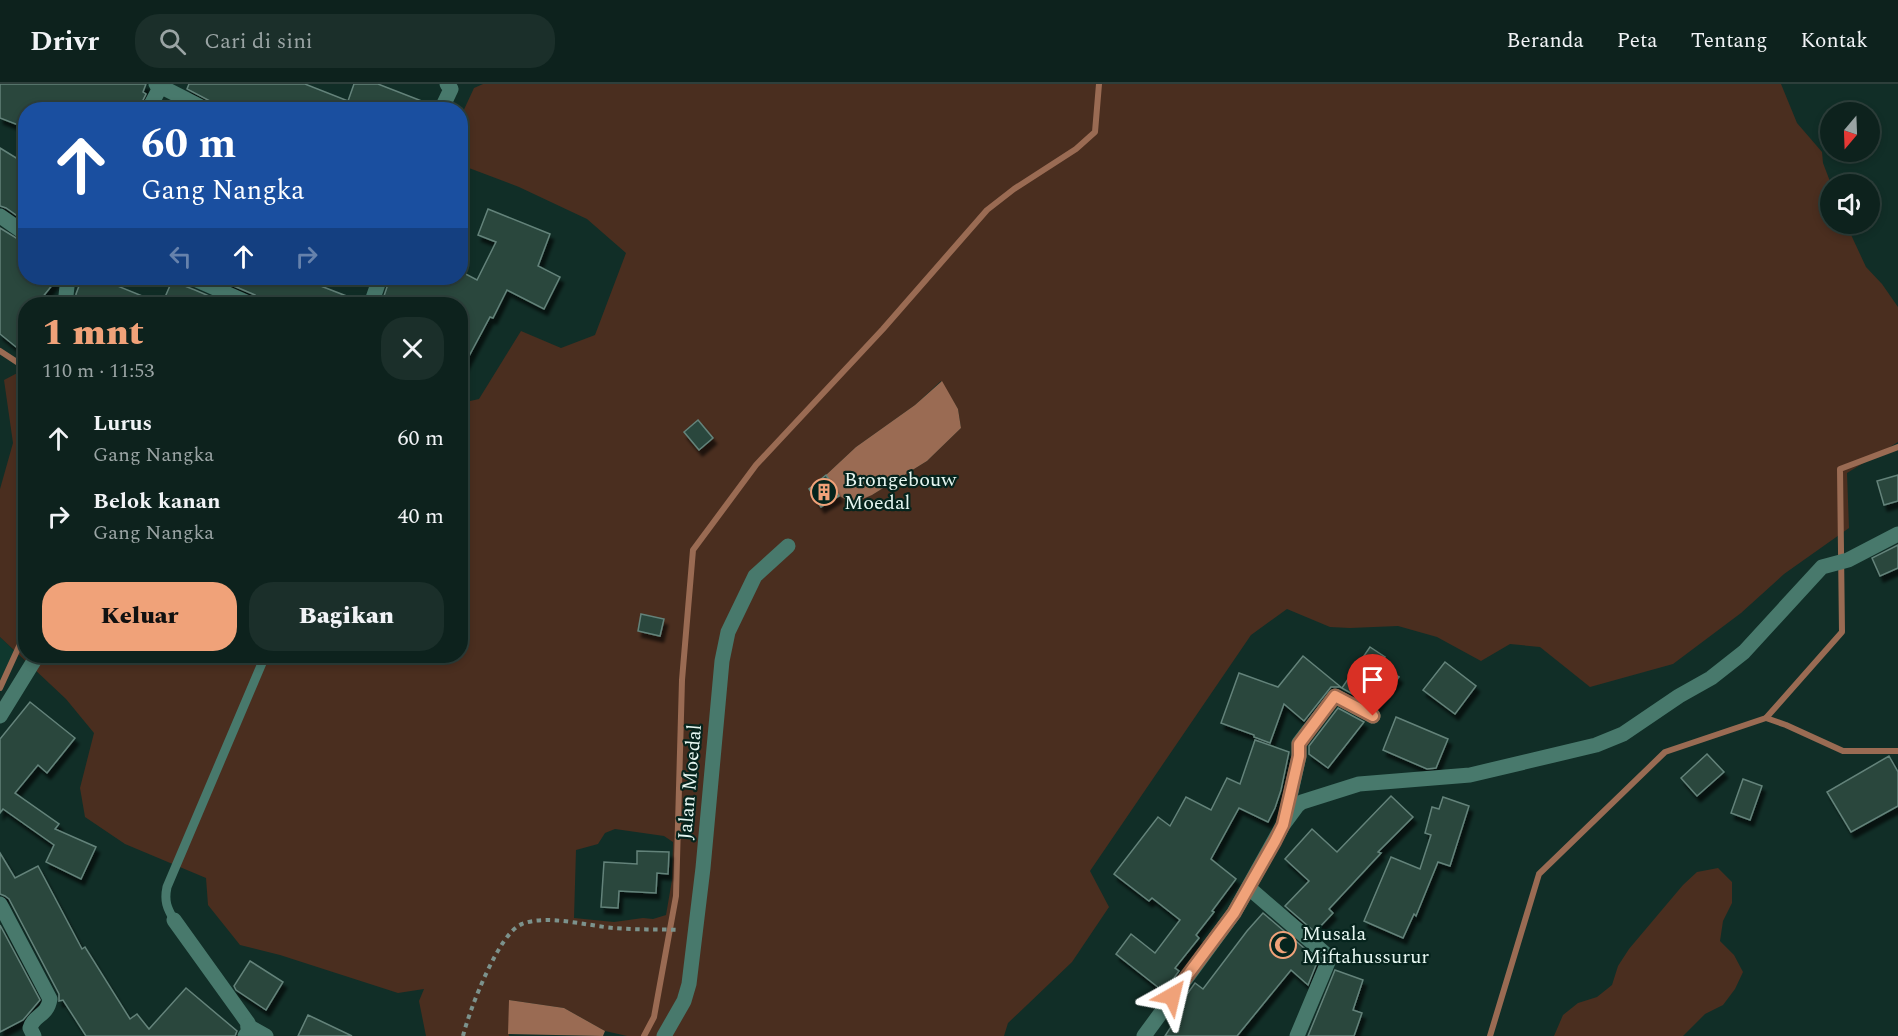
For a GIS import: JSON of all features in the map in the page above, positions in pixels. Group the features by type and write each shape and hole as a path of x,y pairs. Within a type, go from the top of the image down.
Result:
{"street":[{"path":"445,102 451,89 447,84"},
{"path":"152,102 160,85 192,102"},
{"path":"0,216 18,228"},
{"path":"208,285 235,297"},
{"path":"1151,1033 1234,913 1283,825 1302,802 1359,784 1470,775 1596,745 1623,734 1679,696 1711,678 1744,652 1822,567 1848,560 1898,534"},
{"name":"Jalan Moedal","path":"664,1036 684,1001 689,984 703,868 722,661 728,632 755,576 788,546"},
{"path":"0,716 33,663"},
{"path":"1283,825 1299,756 1299,744 1335,696 1373,716"},
{"path":"1249,888 1329,957 1297,1036"},
{"path":"0,904 50,999 46,1011 32,1023 30,1028 34,1036"},
{"path":"174,920 247,1031 266,1036"}],"lane":[{"path":"174,920 165,898 167,887 262,663"}],"path":[{"path":"463,1036 501,945 512,930 522,924 536,921 568,922 614,928 678,930"}],"shaded area":[{"path":"483,84 1781,84 1797,123 1820,150 1820,162 1823,162 1827,174 1820,174 1820,234 1851,234 1866,267 1882,284 1898,307 1898,442 1847,473 1849,528 1784,574 1741,613 1673,664 1590,687 1540,647 1510,644 1481,661 1437,637 1398,626 1330,627 1287,609 1251,635 1090,871 1109,907 1072,962 1008,1023 1004,1036 627,1036 605,1031 564,1008 509,1000 509,1036 426,1036 419,1001 424,989 398,993 280,955 240,945 208,905 206,878 125,844 85,817 80,788 94,733 66,699 28,663 468,663 468,401 479,399 521,331 561,348 595,335 626,253 587,219 519,187 468,168 468,102 474,88","holes":["941,381 958,409 961,428 927,461 872,495 826,475 856,447 915,405","615,829 664,836 673,842 672,880 666,915 653,919 614,922 574,918 576,850 598,844 605,833"]},
{"path":"18,373 18,654 0,637 0,489 13,443 4,380"},
{"path":"942,381 958,409 961,428 927,461 872,495 853,503 839,496 826,475 856,447 915,405"},
{"path":"0,637 16,652 0,688"},
{"path":"1718,868 1732,882 1732,903 1723,921 1720,941 1734,955 1743,972 1735,989 1723,1005 1705,1014 1683,1036 1554,1036 1563,1015 1578,1003 1597,997 1612,985 1618,966 1629,949 1683,885 1697,872"},
{"path":"509,1000 564,1008 605,1031 603,1036 508,1034"}],"building":[{"path":"0,84 146,84 143,92 146,94 142,102 18,102 18,125 0,118"},
{"path":"189,84 305,84 348,101 354,84 378,84 424,102 212,102 187,89"},
{"path":"0,148 18,159 18,216 0,206"},
{"path":"488,209 550,234 538,266 560,277 544,309 507,290 468,358 468,297 384,297 388,285 468,285 468,275 477,280 496,242 478,235"},
{"path":"0,228 18,239 18,285 52,285 43,297 18,297 18,349 0,334"},
{"path":"79,285 115,285 145,297 76,297"},
{"path":"170,285 182,285 212,297 165,297"},
{"path":"231,285 318,285 349,297 257,297"},
{"path":"698,420 713,438 699,450 684,432"},
{"name":"Brongebouw Moedal","path":"826,475 839,496 821,507 809,489"},
{"path":"1898,475 1898,501 1884,505 1877,481"},
{"path":"1898,545 1898,568 1880,576 1872,558"},
{"path":"641,614 664,619 660,636 638,631"},
{"path":"1370,647 1385,657 1380,664 1399,677 1376,707 1340,687 1331,687 1304,721 1284,704 1270,743 1221,723 1239,673 1278,687 1303,656 1342,688"},
{"path":"1445,662 1476,686 1455,714 1423,690"},
{"path":"30,702 75,738 47,773 38,765 15,793 59,824 55,829 96,847 81,879 46,862 54,845 3,809 0,813 0,739"},
{"path":"1338,708 1364,722 1328,768 1309,754 1309,746"},
{"path":"1396,717 1448,739 1436,768 1427,769 1383,750"},
{"path":"1255,740 1289,752 1275,808 1268,822 1239,808 1211,859 1236,879 1196,935 1199,938 1175,968 1179,971 1164,992 1116,954 1131,934 1155,953 1180,920 1152,898 1149,901 1114,874 1158,817 1170,826 1186,797 1211,810 1227,778 1240,784"},
{"path":"1707,754 1724,772 1697,796 1681,778"},
{"path":"1889,756 1898,772 1898,806 1851,832 1827,792"},
{"path":"1743,779 1762,786 1750,820 1731,813"},
{"path":"1391,796 1413,817 1378,852 1381,853 1329,909 1333,913 1315,932 1285,906 1309,881 1285,859 1312,829 1337,852"},
{"path":"1443,797 1469,806 1450,866 1438,862 1416,916 1414,914 1403,938 1364,921 1391,857 1420,869 1431,835 1425,833 1432,807 1439,809"},
{"path":"637,851 669,852 668,874 657,873 656,893 619,891 618,908 601,907 604,862 637,864"},
{"path":"0,853 15,878 38,866 82,949 85,947 130,1019 137,1014 149,1029 186,988 237,1031 235,1036 86,1036 63,1000 59,1001 59,994 9,899 0,894"},
{"path":"1263,913 1318,960 1308,985 1291,970 1237,1036 1165,1036 1184,1007 1180,1004 1195,983 1203,989"},
{"path":"0,925 40,1000 23,1020 0,1032"},
{"path":"250,961 283,982 266,1010 236,990 234,986"},
{"path":"1335,970 1363,980 1353,1010 1362,1013 1354,1036 1308,1036"},
{"path":"308,1015 352,1036 298,1036"}],"waterway":[{"path":"644,1036 654,1017 676,896 682,680 693,550 756,465 883,329 987,210 1014,189 1076,149 1095,132 1099,84"},
{"path":"0,351 18,363"},
{"path":"1490,1036 1539,874 1665,752 1766,718 1842,632 1840,469 1898,447"},
{"path":"0,688 18,649"},
{"path":"1766,718 1843,751 1898,751"}],"place":[{"name":"Brongebouw Moedal","path":"824,492"},
{"name":"Musala Miftahussurur","path":"1283,945"}],"route":[{"path":"1172,996 1234,913 1283,825 1299,756 1299,744 1335,696 1373,716"}]}
